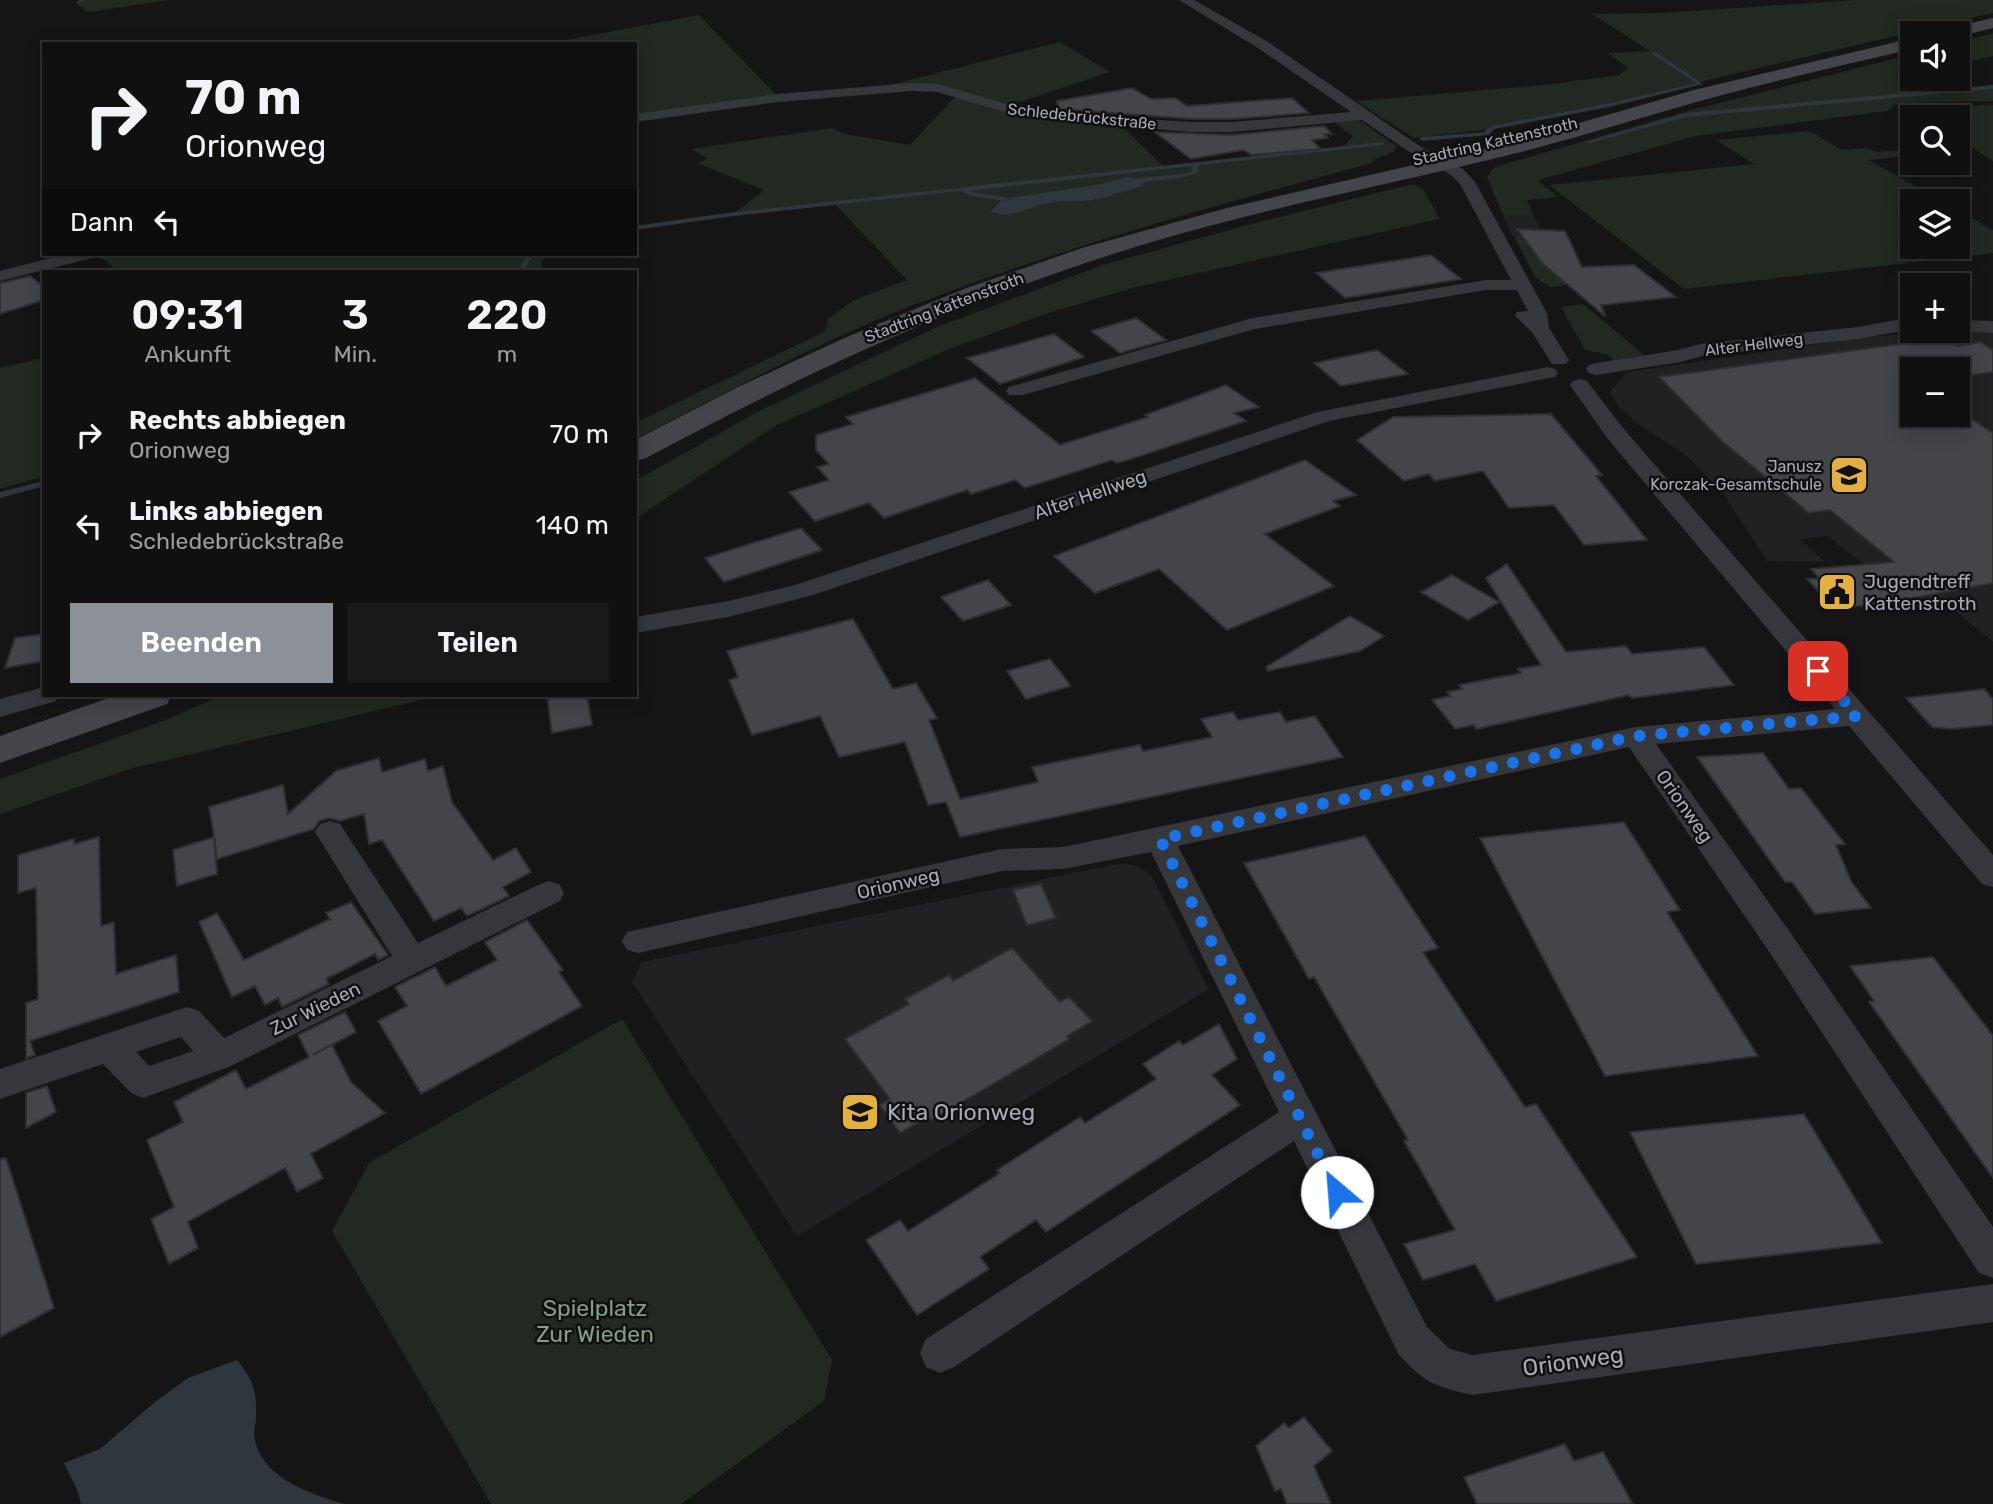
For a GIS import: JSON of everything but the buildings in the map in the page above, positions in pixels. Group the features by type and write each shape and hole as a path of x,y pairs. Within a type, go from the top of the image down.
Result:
{"main road":[{"path":"1970,28 1993,23"},
{"name":"Stadtring Kattenstroth","path":"637,451 829,353 919,313 1091,253 1188,225 1900,46"},
{"path":"0,750 148,697"}],"street":[{"path":"1185,0 1263,45 1432,163 1467,182 1538,313 1539,328 1558,380 1588,377 1603,419 1993,876"},
{"name":"Schledebrückstraße","path":"637,118 778,98 912,87 938,88 1005,108 1081,119 1192,127 1232,127 1366,115"},
{"path":"0,276 78,256"},
{"path":"1016,391 1254,324 1496,277 1522,285"},
{"path":"1496,277 1520,313 1539,328"},
{"name":"Alter Hellweg","path":"1588,377 1700,350 1858,333 1900,324"},
{"path":"1970,326 1993,327"},
{"name":"Alter Hellweg","path":"637,625 728,608 804,590 1324,416 1554,367"},
{"path":"0,708 42,696"},
{"name":"Orionweg","path":"638,941 1002,860 1063,858 1636,736 1857,716"},
{"name":"Orionweg","path":"1636,736 1782,944 1993,1260"},
{"path":"330,832 411,960"},
{"name":"Orionweg","path":"1160,839 1413,1341 1438,1367 1472,1375 1993,1303"},
{"name":"Zur Wieden","path":"0,1084 110,1048 143,1083 219,1056 549,893"},
{"path":"940,1353 1299,1118"}],"shaded area":[{"path":"1127,177 1146,180 1141,187 1093,200 1049,203 1007,214 991,212 1002,199 1097,185"},
{"path":"1503,215 1533,215 1543,236 1513,236"},
{"name":"Janusz Korczak-Gesamtschule","path":"1970,332 1993,332 1993,642 1951,607 1929,610 1890,578 1872,571 1828,536 1800,539 1825,562 1767,561 1724,494 1687,456 1638,424 1619,407 1610,392 1627,372 1866,337 1900,335 1900,343 1970,343"},
{"name":"Kita Orionweg","path":"1122,863 1137,866 1151,875 1209,989 797,1236 632,982 642,962"},
{"path":"237,1360 253,1387 256,1410 254,1439 268,1465 290,1483 344,1504 81,1504 64,1463 100,1449 188,1378"}],"green space":[{"path":"90,0 170,0 88,12 75,3"},
{"path":"1856,0 1993,0 1993,13 1959,21 1900,21 1900,35 1482,130 1414,138 1356,101 1545,85 1619,75 1628,68 1608,53 1650,51 1592,14 1661,13"},
{"path":"699,15 777,96 637,115 637,42 556,42"},
{"path":"1993,33 1993,56 1970,62 1970,39"},
{"path":"1060,42 1110,72 1008,106 939,86 882,87"},
{"path":"1900,57 1900,91 1970,91 1970,87 1993,85 1993,101 1898,103 1887,111 1696,136 1538,180 1558,197 1527,200 1533,215 1503,215 1487,177 1493,168 1688,111"},
{"path":"956,96 1121,125 1164,167 736,212 764,190 697,163 708,159 692,149 831,128 845,134 910,145"},
{"path":"1993,105 1993,161 1970,146 1970,106"},
{"path":"1332,121 1361,121 1397,147 1393,152 1374,159 1375,162 1081,247 908,307 804,353 637,438 637,422 826,331 828,319 854,300 907,280 835,204 1341,149 1353,136"},
{"path":"1809,131 1842,150 1898,150 1900,157 1869,160 1921,189 1900,189 1900,259 1942,259 1684,289 1549,185 1754,164 1716,140"},
{"path":"1413,184 1423,189 1440,219 1136,287 1052,312 954,347 777,425 637,518 637,480 757,412 937,327 1103,265 1251,224"},
{"path":"1970,217 1993,230 1993,253 1970,256"},
{"path":"1514,236 1543,236 1566,285 1550,287 1535,277"},
{"path":"100,256 546,256 541,270 116,270"},
{"path":"1583,304 1644,355 1614,360 1608,355 1585,350 1561,307"},
{"path":"42,358 42,477 0,489 0,368"},
{"path":"218,697 425,699 133,768 0,814 0,779 166,720"},
{"name":"Spielplatz Zur Wieden","path":"622,1019 832,1360 824,1401 681,1504 491,1504 332,1231 369,1163"}],"waterway":[{"path":"78,2 86,0"},
{"path":"1422,139 1489,133 1487,131 1492,128 1700,84 1654,53"},
{"path":"1588,142 1686,115 1993,87"},
{"path":"637,228 734,214 1382,144"},
{"path":"1132,181 1182,176 1195,172 1197,164"},
{"path":"964,191 1013,200"},
{"path":"523,270 524,264 531,256"},
{"path":"0,495 42,484"}],"place":[{"name":"Janusz Korczak-Gesamtschule","path":"1849,475"},
{"name":"Jugendtreff Kattenstroth","path":"1837,592"},
{"name":"Kita Orionweg","path":"860,1112"}],"route":[{"path":"1337,1192 1160,839 1636,736 1857,716 1818,671"}]}
